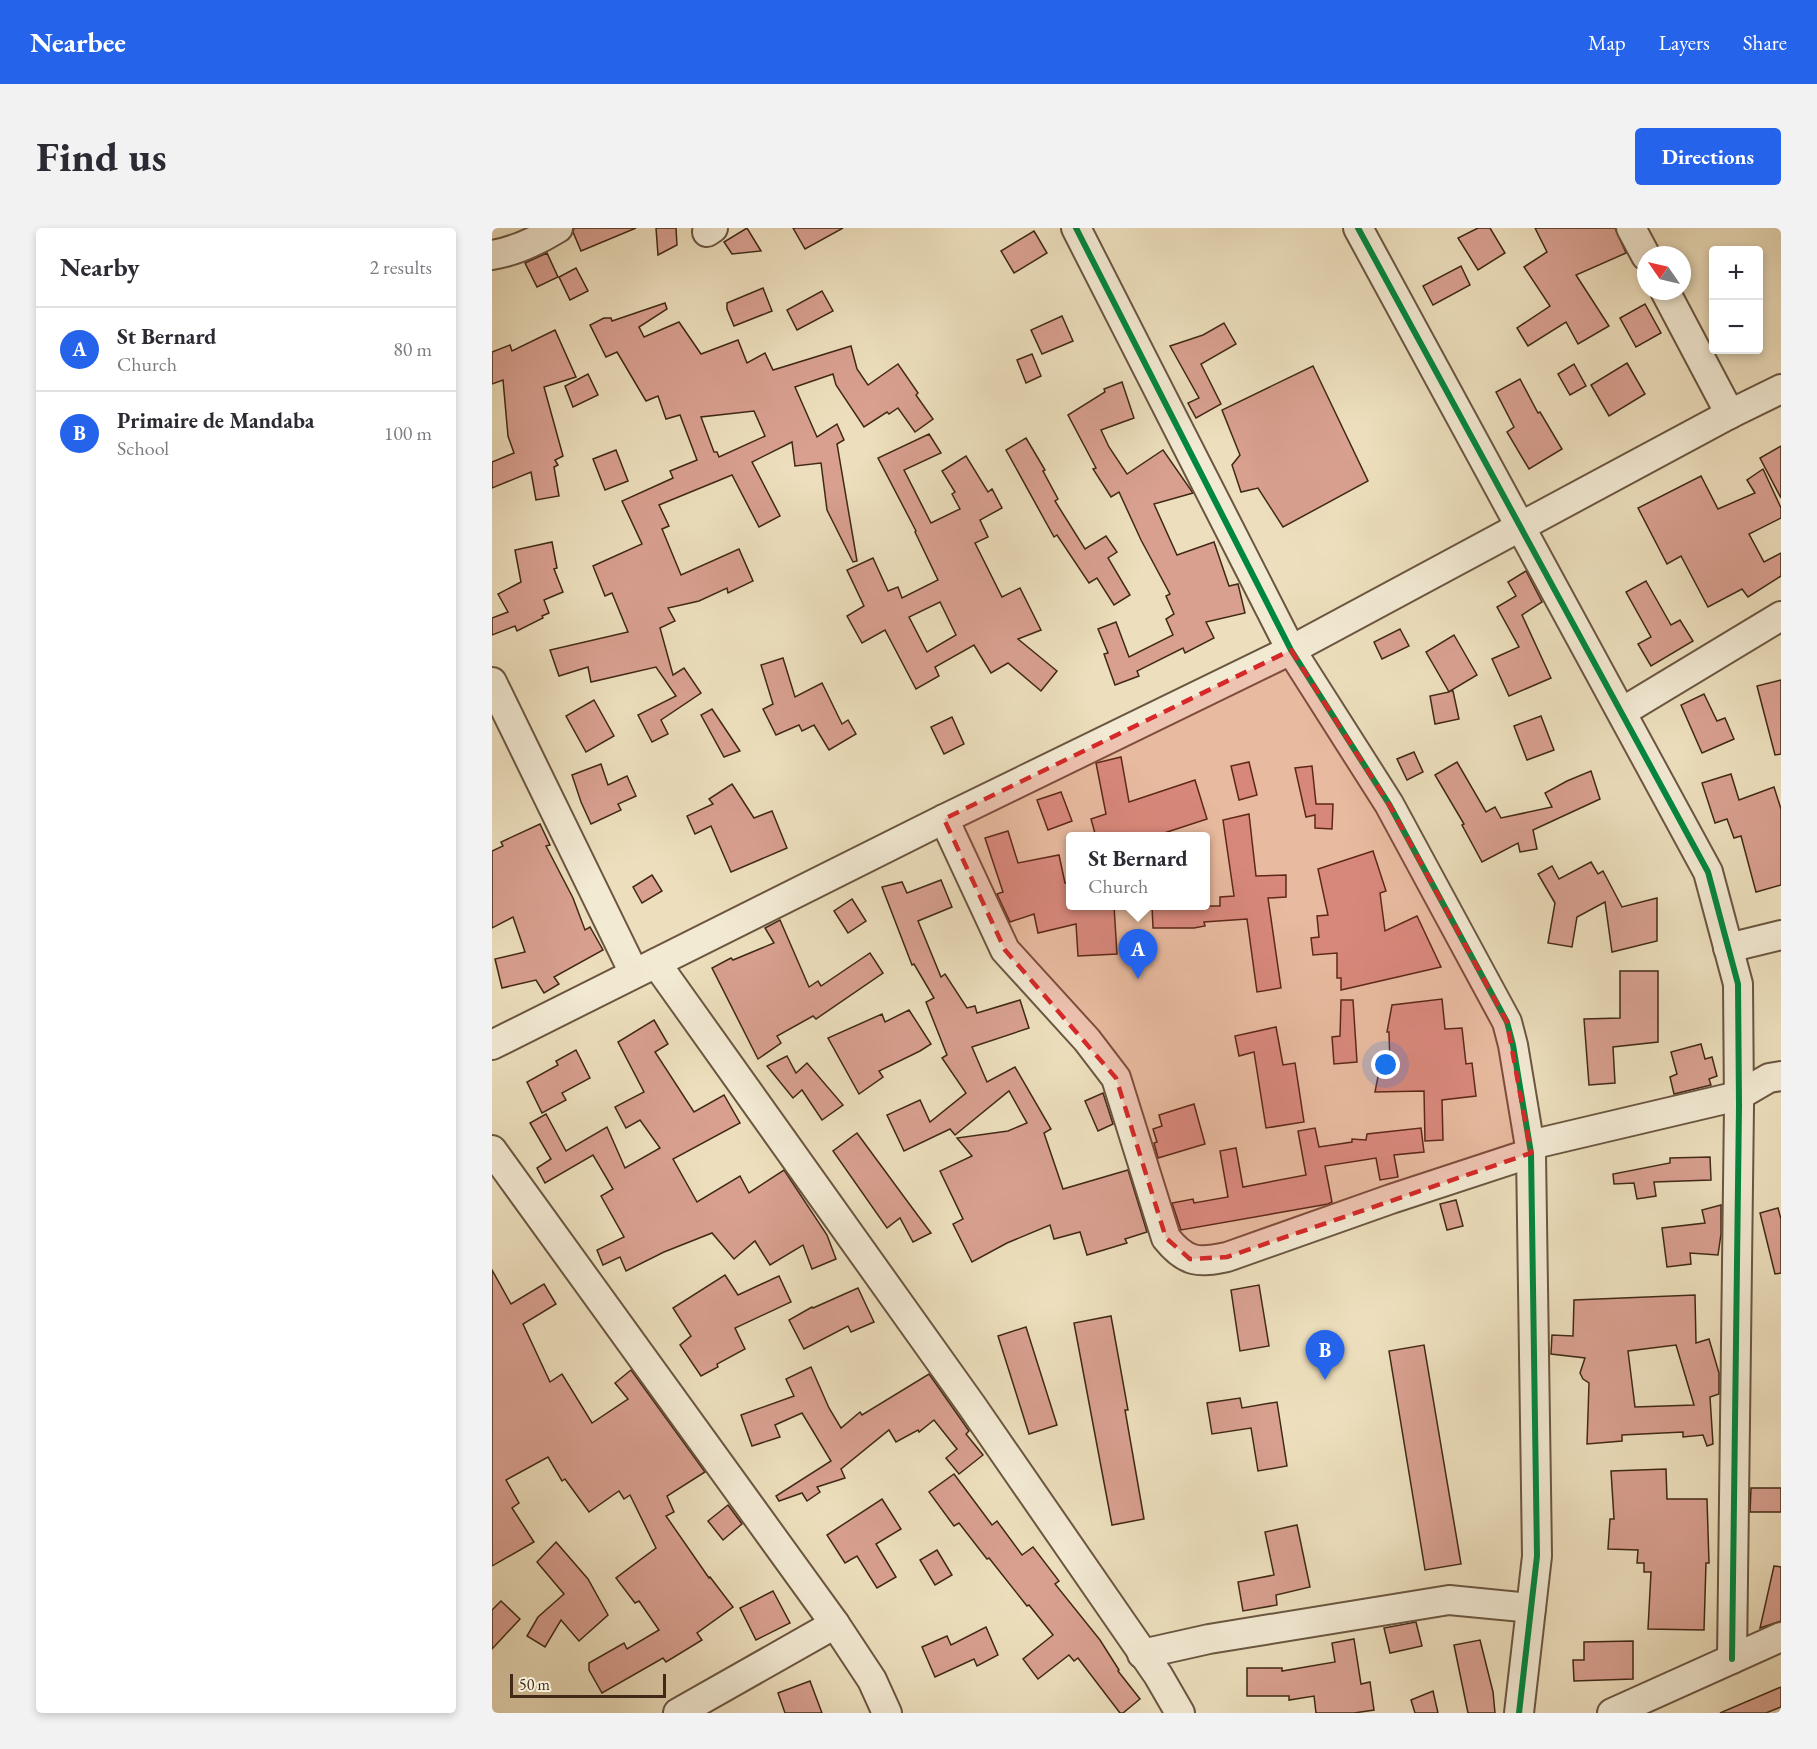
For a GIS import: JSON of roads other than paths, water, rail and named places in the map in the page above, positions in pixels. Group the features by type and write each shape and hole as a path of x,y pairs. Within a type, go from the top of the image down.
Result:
{"street":[{"path":"492,255 509,252 540,239 558,228"},
{"path":"1076,228 1291,650 1389,804 1507,1022 1514,1045 1531,1149 1537,1556 1519,1713"},
{"path":"1358,228 1708,872 1738,984 1732,1659"},
{"path":"1631,228 1641,246"},
{"path":"1670,300 1730,414"},
{"path":"492,1045 944,819 1291,650 1730,414 1781,389"},
{"path":"1622,712 1781,616"},
{"path":"492,682 645,968 972,1406 1158,1676 1180,1713"},
{"path":"944,819 1005,950 1087,1040 1116,1078 1166,1238 1177,1251 1190,1259 1205,1262 1227,1257 1531,1149 1738,1096 1769,1078 1781,1076"},
{"path":"1728,948 1781,935"},
{"path":"492,1150 835,1624 872,1680 887,1713"},
{"path":"1142,1654 1209,1639 1449,1599 1531,1608"},
{"path":"678,1713 835,1624"},
{"path":"1612,1713 1781,1637"}],"place":[{"name":"St Bernard","path":"1138,979"},
{"name":"Primaire de Mandaba","path":"1325,1380"}]}
